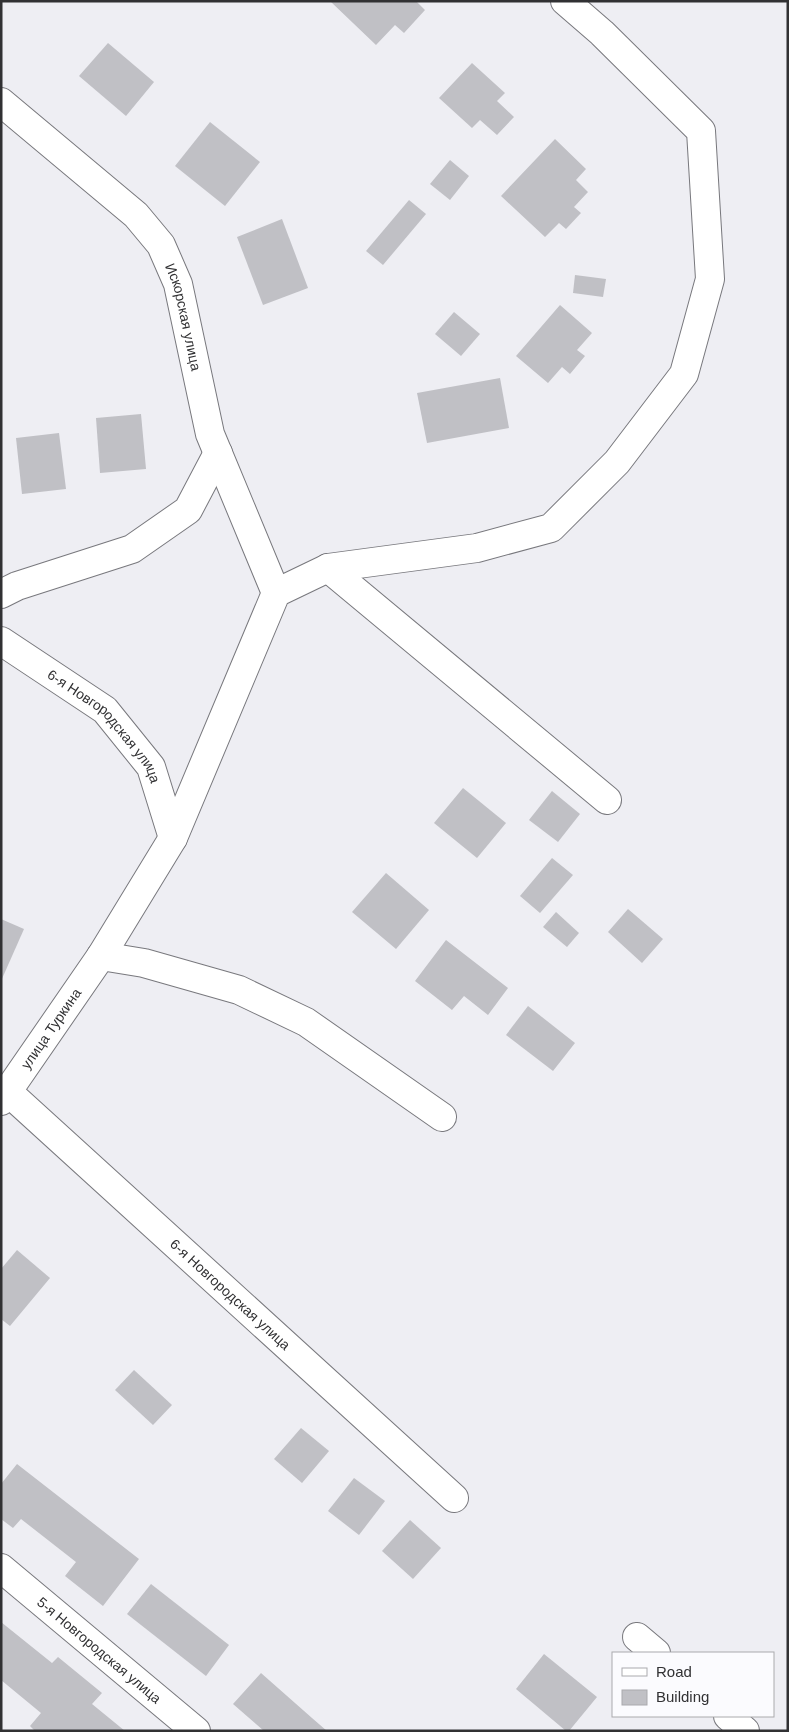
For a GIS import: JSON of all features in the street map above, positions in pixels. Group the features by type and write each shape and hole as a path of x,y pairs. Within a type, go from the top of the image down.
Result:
{"street":[{"path":"276,593 328,568 477,548 551,528 618,462 684,374 710,279 701,131 602,33 565,1"},
{"name":"Искорская улица","path":"1,102 136,216 161,245 178,284 210,434 276,593"},
{"path":"1,594 17,586 132,549 188,510 218,453"},
{"path":"328,568 607,800"},
{"name":"улица Туркина","path":"4,1096 101,956 173,838 276,593"},
{"name":"6-я Новгородская улица","path":"1,641 105,710 151,767 173,838"},
{"path":"101,956 144,963 239,990 306,1022 442,1117"},
{"name":"6-я Новгородская улица","path":"4,1096 454,1498"},
{"name":"5-я Новгородская улица","path":"1,1568 196,1731"},
{"path":"729,1717 745,1731"}],"building":[{"path":"330,1 416,1 425,10 404,33 395,25 376,45"},
{"path":"108,43 154,82 126,116 79,76"},
{"path":"472,63 505,93 497,101 514,117 497,135 480,120 472,128 439,98"},
{"path":"210,122 260,162 225,206 175,166"},
{"path":"555,139 586,169 576,180 588,192 574,207 581,213 566,229 559,223 545,237 501,196"},
{"path":"450,160 469,176 450,200 430,184"},
{"path":"409,200 426,214 383,265 366,251"},
{"path":"282,219 308,288 263,305 237,237"},
{"path":"575,275 606,279 603,297 573,293"},
{"path":"560,305 592,333 577,350 585,356 570,374 562,367 548,383 516,356"},
{"path":"454,312 480,334 461,356 435,334"},
{"path":"500,378 509,428 427,443 417,393"},
{"path":"141,414 146,469 100,473 96,418"},
{"path":"59,433 66,489 22,494 16,438"},
{"path":"463,788 506,823 477,858 434,823"},
{"path":"552,791 580,814 558,842 529,820"},
{"path":"552,858 573,875 540,913 520,896"},
{"path":"386,873 429,910 396,949 352,912"},
{"path":"628,909 663,939 642,963 608,932"},
{"path":"556,912 579,933 567,947 543,927"},
{"path":"1,919 24,929 1,981"},
{"path":"446,940 508,988 488,1015 464,996 452,1010 415,981"},
{"path":"528,1006 575,1043 553,1071 506,1035"},
{"path":"17,1250 50,1278 10,1326 1,1319 1,1269"},
{"path":"134,1370 172,1405 153,1425 115,1390"},
{"path":"301,1428 329,1451 302,1483 274,1459"},
{"path":"17,1464 139,1559 103,1606 65,1576 76,1562 21,1519 13,1528 1,1519 1,1484"},
{"path":"354,1478 385,1501 359,1535 328,1511"},
{"path":"410,1520 441,1548 413,1579 382,1551"},
{"path":"151,1584 229,1645 206,1676 127,1614"},
{"path":"1,1622 52,1663 58,1657 102,1693 92,1704 125,1731 35,1731 30,1726 41,1713 1,1680"},
{"path":"544,1654 597,1697 569,1731 566,1731 516,1689"},
{"path":"261,1673 327,1731 264,1731 233,1704"}]}
